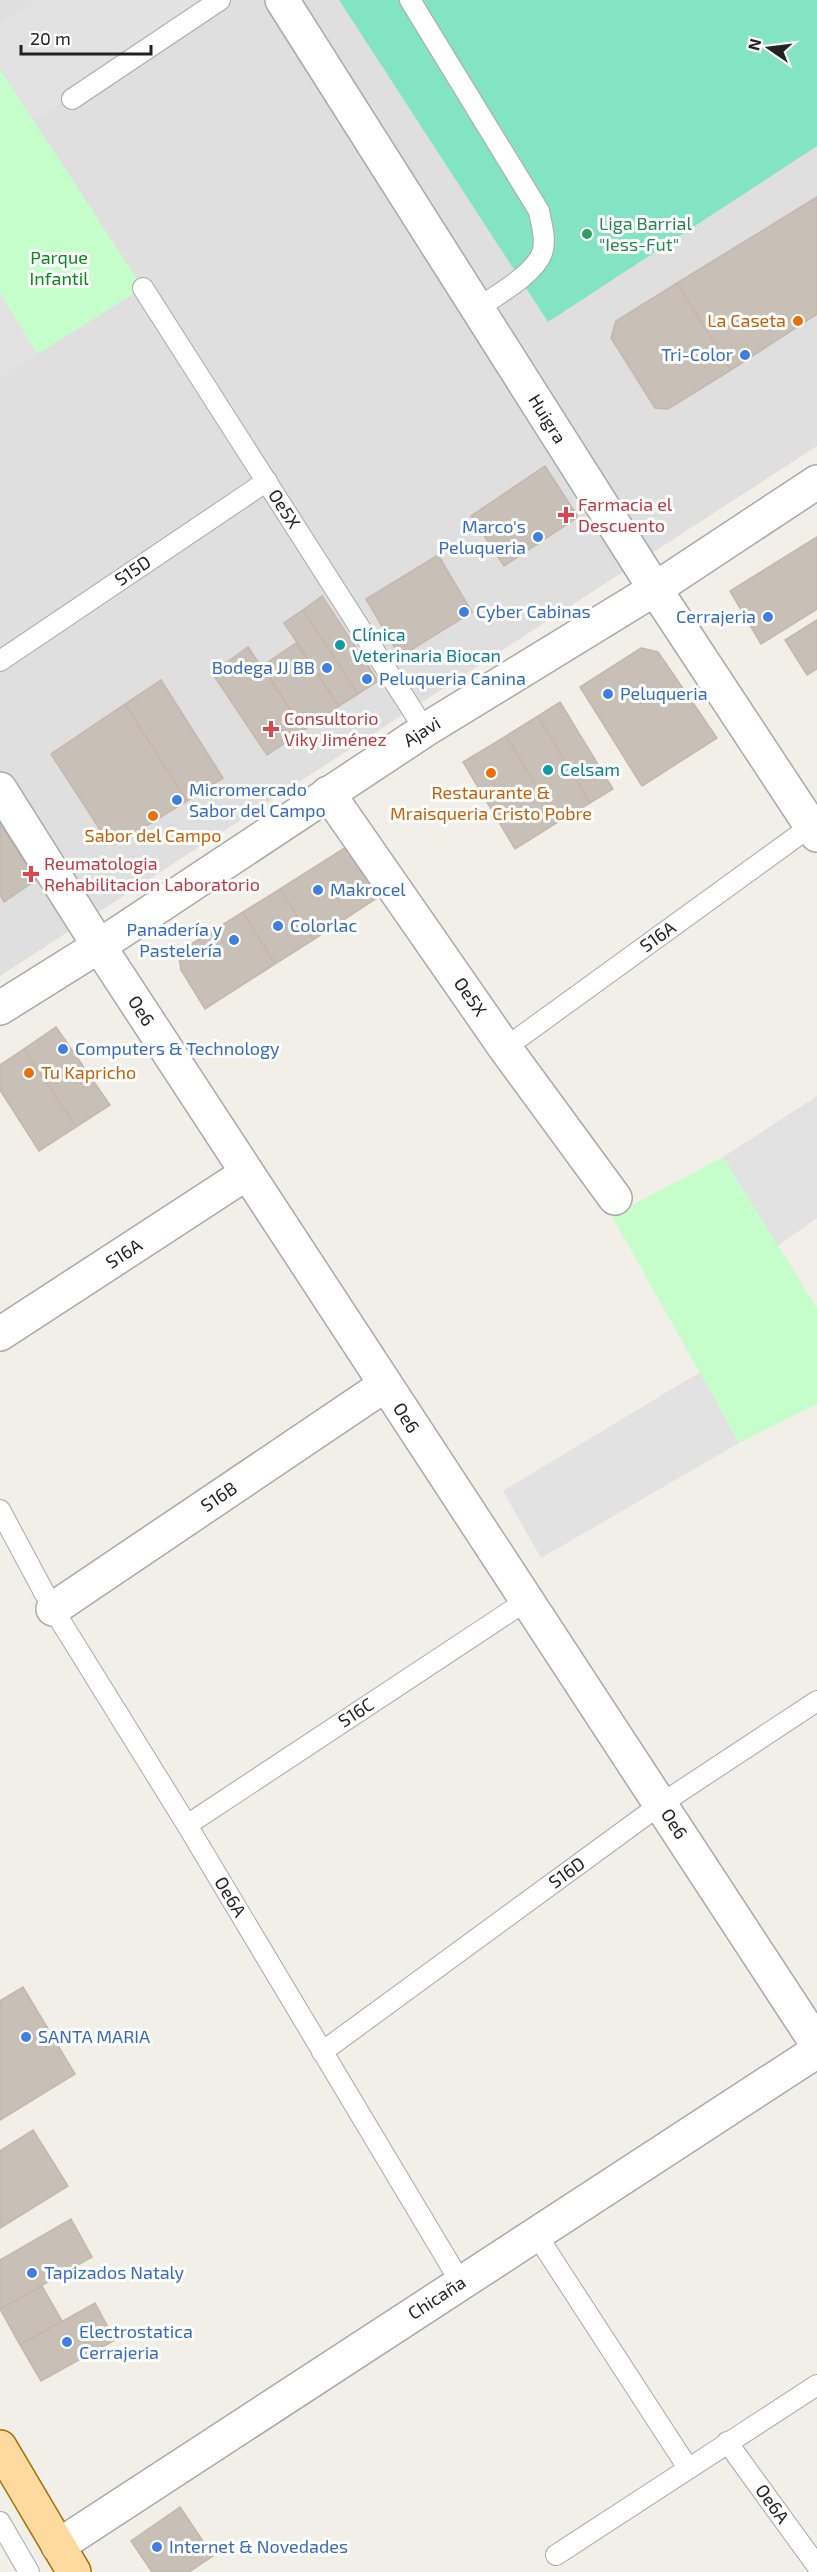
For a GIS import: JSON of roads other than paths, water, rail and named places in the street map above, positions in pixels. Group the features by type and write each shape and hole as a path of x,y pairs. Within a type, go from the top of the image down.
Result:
{"main road":[{"path":"0,2447 66,2559"}],"street":[{"name":"Huigra","path":"289,3 477,309 655,589 814,830"},
{"name":"Ajavi","path":"0,1008 99,946 425,730 655,589 817,482"},
{"name":"Oe6","path":"0,789 99,946 385,1385 817,2043"},
{"name":"Oe5X","path":"328,793 505,1048 615,1198"},
{"name":"S16A","path":"0,1334 247,1173"},
{"name":"S16B","path":"53,1609 385,1385"},
{"name":"Chicaña","path":"66,2559 461,2283 817,2051"}],"lane":[{"path":"72,99 220,0"},
{"path":"410,0 539,210 544,235 542,254 528,273 477,309"},
{"name":"Oe5X","path":"143,288 425,730"},
{"name":"S15D","path":"0,661 267,481"},
{"name":"S16A","path":"505,1048 814,830"},
{"name":"Oe6A","path":"0,1510 53,1609 187,1825 461,2283"},
{"name":"S16C","path":"187,1825 526,1601"},
{"name":"S16D","path":"322,2052 661,1804 817,1701"},
{"path":"536,2234 688,2468"},
{"path":"556,2555 817,2385"},
{"name":"Oe6A","path":"727,2442 817,2566"},
{"path":"0,2522 29,2572"}],"place":[{"name":"Liga Barrial \"Iess-Fut\"","path":"587,234"},
{"name":"La Caseta","path":"798,321"},
{"name":"Tri-Color","path":"745,355"},
{"name":"Farmacia el Descuento","path":"566,515"},
{"name":"Marco's Peluqueria","path":"538,537"},
{"name":"Cyber Cabinas","path":"464,612"},
{"name":"Cerrajeria","path":"768,617"},
{"name":"Clínica Veterinaria Biocan","path":"340,645"},
{"name":"Bodega JJ BB","path":"327,668"},
{"name":"Peluqueria Canina","path":"367,679"},
{"name":"Peluqueria","path":"608,694"},
{"name":"Consultorio Viky Jiménez","path":"271,729"},
{"name":"Celsam","path":"548,770"},
{"name":"Restaurante & Mraisqueria Cristo Pobre","path":"491,773"},
{"name":"Micromercado Sabor del Campo","path":"177,800"},
{"name":"Sabor del Campo","path":"153,816"},
{"name":"Reumatologia Rehabilitacion Laboratorio","path":"31,874"},
{"name":"Makrocel","path":"318,890"},
{"name":"Colorlac","path":"278,926"},
{"name":"Panadería y Pastelería","path":"234,940"},
{"name":"Computers & Technology","path":"63,1049"},
{"name":"Tu Kapricho","path":"29,1073"},
{"name":"SANTA MARIA","path":"26,2037"},
{"name":"Tapizados Nataly","path":"32,2273"},
{"name":"Electrostatica Cerrajeria","path":"67,2342"},
{"name":"Internet & Novedades","path":"157,2547"}],"park label":[{"name":"Parque Infantil","path":"59,268"}]}
